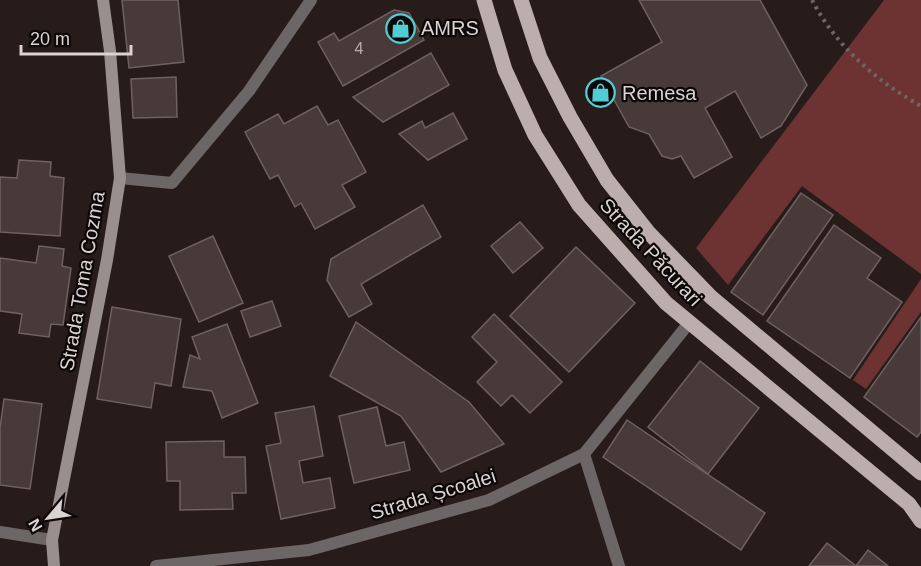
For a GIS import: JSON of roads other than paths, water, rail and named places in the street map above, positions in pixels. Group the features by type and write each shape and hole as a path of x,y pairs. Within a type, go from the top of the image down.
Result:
{"main road":[{"name":"Strada Păcurari","path":"484,0 506,70 535,135 579,206 666,303 909,504 921,521"},
{"name":"Strada Păcurari","path":"521,0 540,58 570,117 607,180 648,232 711,297 921,473"}],"street":[{"name":"Strada Toma Cozma","path":"54,566 52,540 107,260 120,178 110,51 103,0"},
{"path":"120,178 172,183 249,91 311,0"},
{"name":"Strada Școalei","path":"156,566 309,550 489,500 584,454 689,323"},
{"path":"584,454 619,566"},
{"path":"0,532 52,540"}],"place":[{"name":"AMRS","path":"400,28"},
{"name":"Remesa","path":"601,93"}]}
